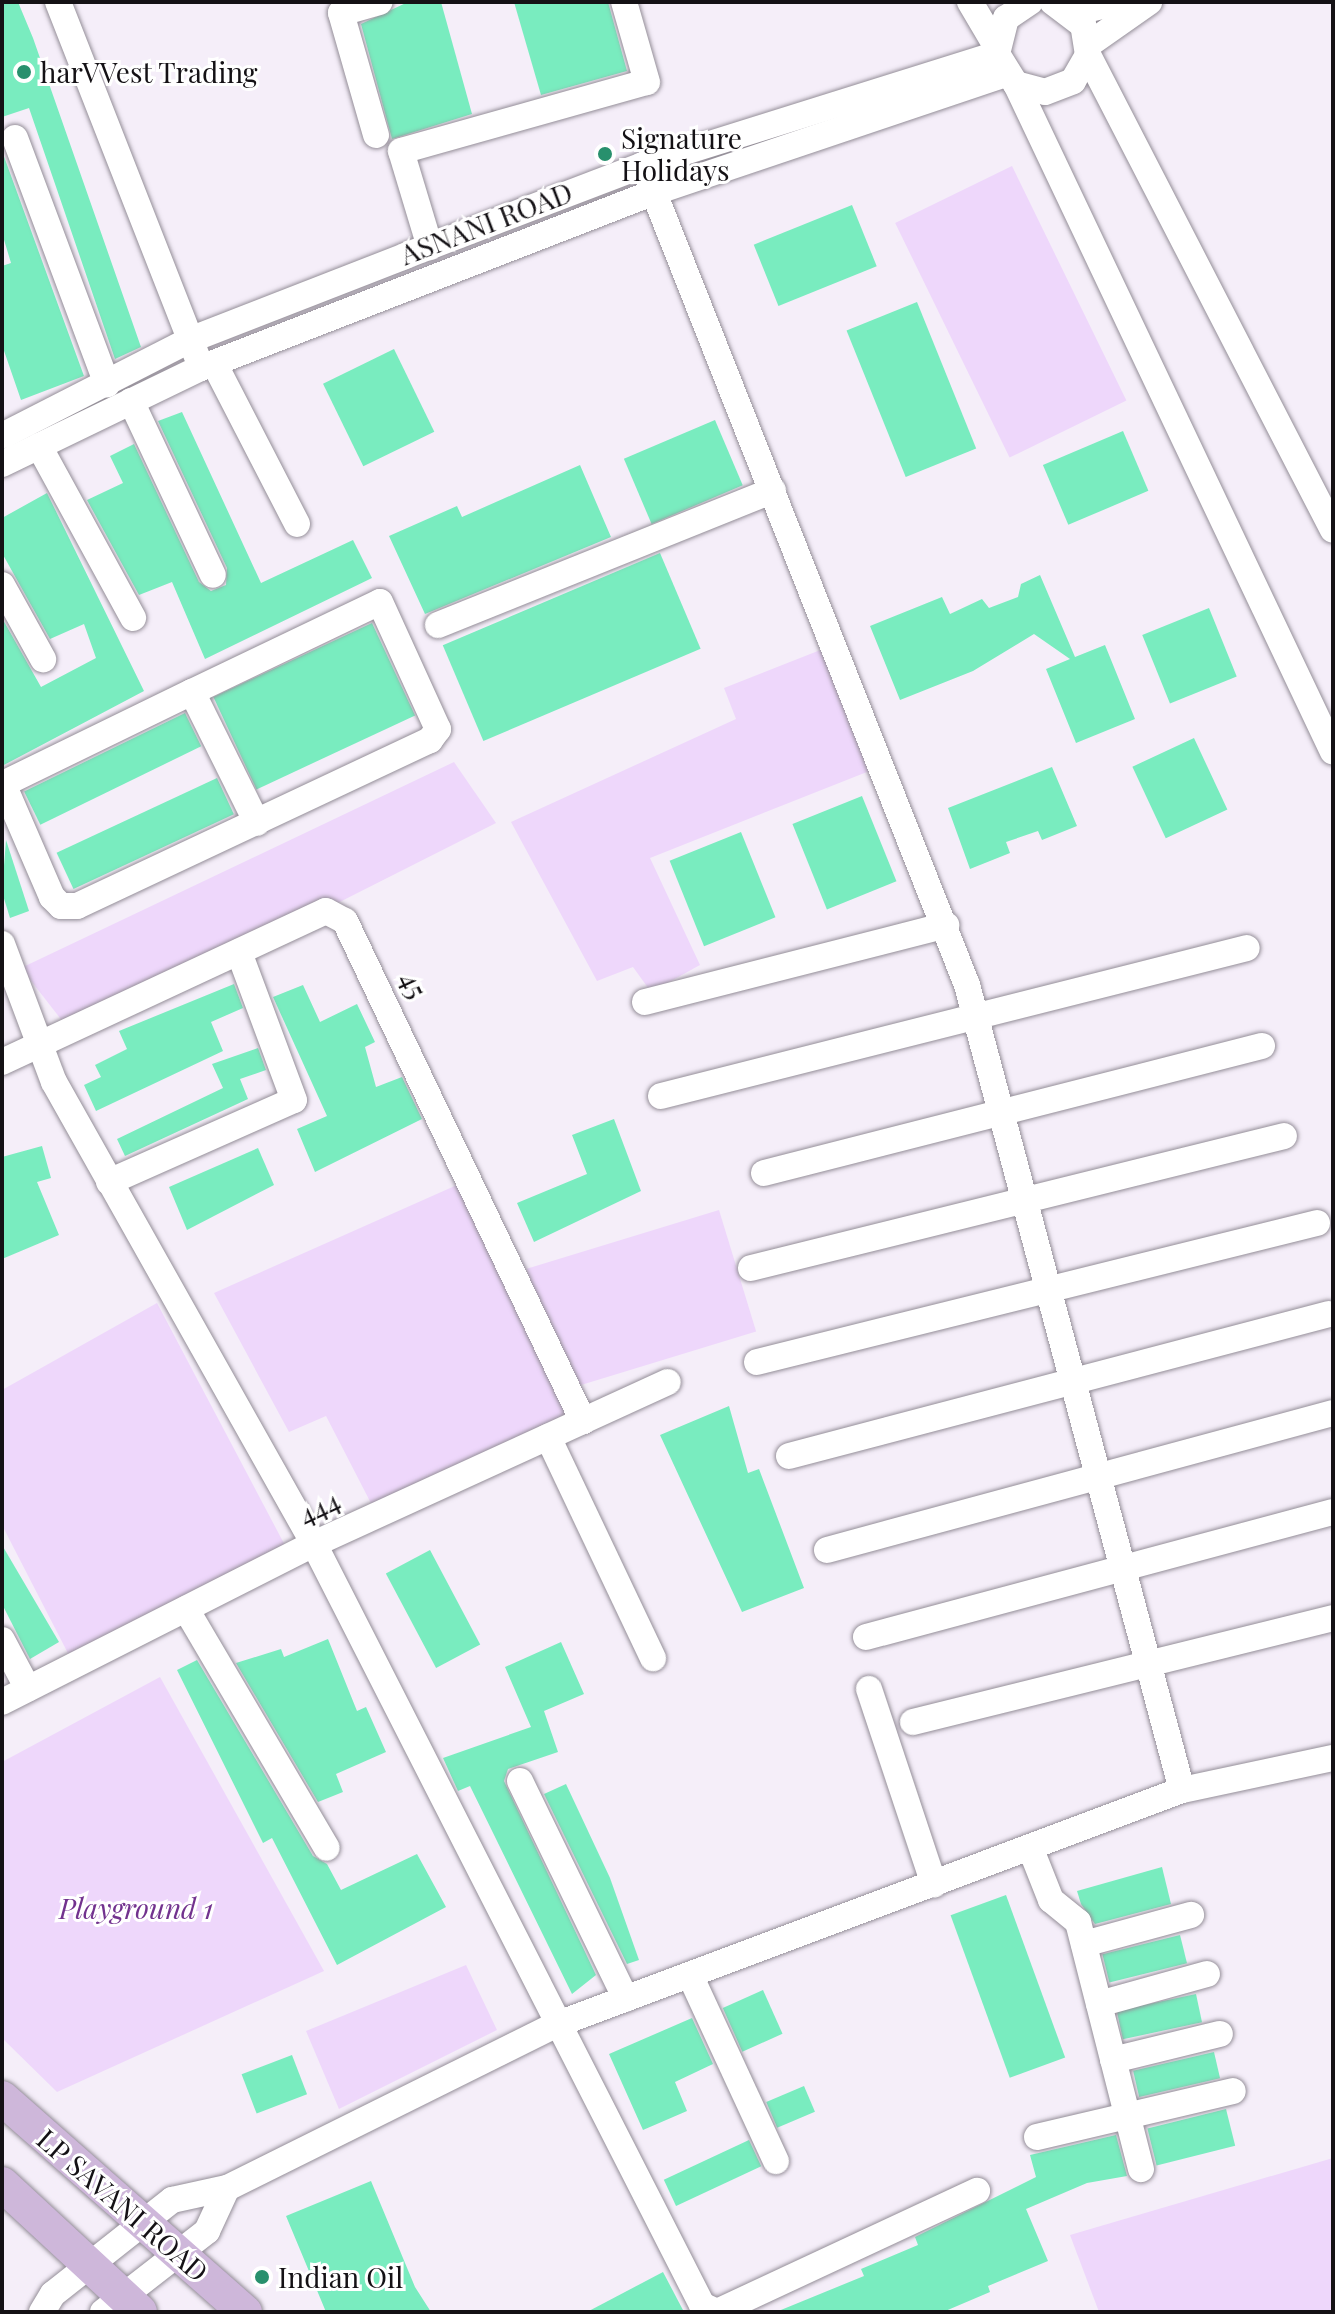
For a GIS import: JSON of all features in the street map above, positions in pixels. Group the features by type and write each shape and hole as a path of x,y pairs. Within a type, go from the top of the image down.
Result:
{"main road":[{"name":"LP SAVANI ROAD","path":"2,2098 245,2312"},
{"path":"2,2184 90,2265 123,2307"}],"street":[{"path":"58,2 190,340 208,365 297,524"},
{"path":"376,135 341,13 379,2"},
{"path":"430,247 401,151 647,82 624,2"},
{"path":"970,2 1004,64 1333,752"},
{"path":"1004,64 1006,18 1030,2"},
{"path":"1118,2 1062,5 1088,50 1333,530"},
{"path":"1004,64 1060,89 1088,50 1149,2"},
{"name":"ASNANI ROAD","path":"4,429 107,384 190,340 643,165 1004,64"},
{"name":"ASNANI ROAD","path":"2,464 208,365 655,192 1004,64"},
{"path":"15,138 107,384"},
{"path":"643,165 946,925 975,1015 1182,1790"},
{"path":"131,401 213,575"},
{"path":"39,446 133,618"},
{"path":"438,625 773,490"},
{"path":"2,585 43,659"},
{"path":"380,602 438,729 430,740 257,823 77,906 61,906 3,784 192,692 380,602"},
{"path":"192,692 257,823"},
{"name":"45","path":"2,1062 326,911 345,921 583,1421"},
{"path":"645,1002 946,925"},
{"path":"2,944 40,1046 109,1182 314,1544 702,2305 717,2312 977,2191"},
{"path":"661,1096 1247,948"},
{"path":"109,1182 294,1100 239,952"},
{"path":"764,1173 1002,1115 1262,1046"},
{"path":"751,1268 1284,1136"},
{"path":"757,1362 1317,1223"},
{"path":"789,1456 1074,1384 1329,1314"},
{"name":"444","path":"2,1702 314,1544 668,1382"},
{"path":"827,1550 1100,1480 1333,1413"},
{"path":"548,1437 653,1658"},
{"path":"866,1637 1333,1512"},
{"path":"186,1609 327,1848"},
{"path":"913,1722 1148,1660 1333,1618"},
{"path":"2,1640 28,1689"},
{"path":"869,1689 934,1884"},
{"path":"42,2312 90,2265 172,2200 227,2188 558,2024 1182,1790 1333,1758"},
{"path":"520,1781 626,1999"},
{"path":"1030,1847 1051,1900 1073,1911 1141,2169"},
{"path":"1084,1944 1191,1915"},
{"path":"1099,2004 1207,1974"},
{"path":"690,1975 776,2161"},
{"path":"1113,2060 1220,2034"},
{"path":"1037,2137 1233,2091"},
{"path":"123,2307 207,2231 227,2188"}],"green space":[{"path":"1012,166 1126,401 1010,458 895,223"},
{"path":"828,647 877,768 650,858 700,965 651,992 633,967 597,981 511,822 736,719 724,688"},
{"path":"454,762 496,823 74,1036 21,968"},
{"path":"457,1185 577,1417 375,1511 326,1416 289,1432 214,1293"},
{"path":"719,1210 756,1331 564,1390 527,1269"},
{"path":"157,1303 289,1553 74,1665 2,1525 2,1390"},
{"name":"Playground 1","path":"160,1677 324,1971 57,2092 2,2038 2,1762"},
{"path":"466,1965 497,2030 339,2109 306,2031"},
{"path":"1333,2158 1333,2312 1099,2312 1070,2235"}],"building":[{"path":"2,2 18,2 33,38 141,347 115,359 29,108 2,117"},
{"path":"408,2 441,2 472,114 392,139 361,24"},
{"path":"514,2 608,2 627,71 541,95"},
{"path":"2,151 84,376 21,400 2,345 2,266 11,263 2,233"},
{"path":"852,205 877,266 778,306 754,245"},
{"path":"917,302 976,448 906,477 847,330"},
{"path":"394,349 434,432 363,466 323,384"},
{"path":"182,412 261,583 353,540 372,578 205,659 172,582 139,595 87,500 123,483 110,456 134,444 199,582 211,591 226,585 227,568 158,421"},
{"path":"715,420 743,485 652,524 624,459"},
{"path":"1123,431 1148,491 1068,525 1043,465"},
{"path":"580,465 611,537 425,614 389,536 457,506 462,517"},
{"path":"47,493 144,691 2,766 2,618 41,687 96,658 84,624 50,639 2,553 2,518"},
{"path":"660,553 701,649 483,741 443,645"},
{"path":"1040,575 1075,657 1105,645 1135,719 1076,743 1046,669 1070,659 1034,634 973,671 900,700 870,626 942,597 950,614 982,599 989,608 1018,597 1021,584"},
{"path":"1209,608 1237,677 1170,704 1142,635"},
{"path":"372,623 415,715 257,789 213,697"},
{"path":"185,713 201,746 40,825 24,791"},
{"path":"1194,738 1227,810 1166,838 1132,767"},
{"path":"1052,767 1077,826 1042,840 1038,831 1006,842 1010,853 970,869 948,808"},
{"path":"217,778 234,814 73,889 57,853"},
{"path":"862,796 896,881 827,909 792,824"},
{"path":"741,832 775,917 704,946 670,861"},
{"path":"6,840 29,911 10,918 2,892"},
{"path":"234,984 243,1008 211,1022 223,1051 96,1111 84,1085 101,1077 95,1065 127,1049 119,1031"},
{"path":"303,985 320,1022 357,1004 375,1042 365,1047 376,1087 402,1077 422,1119 315,1172 297,1129 327,1116 273,997"},
{"path":"258,1048 266,1070 240,1079 248,1099 125,1156 117,1139 223,1088 212,1064"},
{"path":"614,1119 641,1191 534,1242 517,1203 587,1174 572,1135"},
{"path":"42,1146 51,1178 37,1182 59,1235 2,1259 2,1157"},
{"path":"258,1148 274,1185 187,1230 169,1187"},
{"path":"729,1406 748,1473 759,1469 804,1588 742,1612 660,1435"},
{"path":"2,1545 59,1642 30,1659 2,1604"},
{"path":"430,1550 480,1644 436,1668 386,1573"},
{"path":"328,1639 357,1711 366,1707 386,1752 336,1774 343,1792 318,1802 236,1663 281,1649 284,1657"},
{"path":"561,1642 584,1694 544,1711 558,1752 508,1769 504,1781 596,1975 572,1994 470,1786 458,1791 443,1758 531,1727 505,1667"},
{"path":"197,1660 313,1856 327,1864 341,1890 417,1854 446,1907 337,1965 272,1838 263,1843 177,1670"},
{"path":"566,1784 610,1878 639,1960 627,1964 544,1794"},
{"path":"1162,1867 1171,1904 1095,1924 1081,1904 1077,1891"},
{"path":"1006,1895 1065,2058 1010,2078 951,1915"},
{"path":"1180,1935 1187,1963 1109,1982 1102,1954"},
{"path":"763,1990 783,2034 742,2052 723,2008"},
{"path":"1196,1994 1202,2022 1123,2039 1117,2011"},
{"path":"692,2018 713,2064 675,2082 687,2111 643,2130 609,2054"},
{"path":"1214,2052 1220,2078 1139,2097 1133,2071"},
{"path":"292,2055 307,2094 257,2114 242,2074"},
{"path":"804,2086 815,2112 777,2128 766,2102"},
{"path":"1226,2109 1235,2146 1157,2165 1147,2129"},
{"path":"1116,2135 1127,2176 1087,2183 1026,2209 1048,2261 988,2286 990,2292 943,2312 776,2312 864,2276 861,2269 918,2245 915,2237 1036,2177 1030,2155"},
{"path":"749,2140 761,2166 676,2206 664,2180"},
{"path":"371,2181 415,2287 431,2312 326,2312 286,2216"},
{"path":"663,2272 684,2312 587,2312"}],"place":[{"name":"harVVest Trading","path":"24,72"},
{"name":"Signature Holidays","path":"605,154"},
{"name":"Indian Oil","path":"262,2277"}]}
